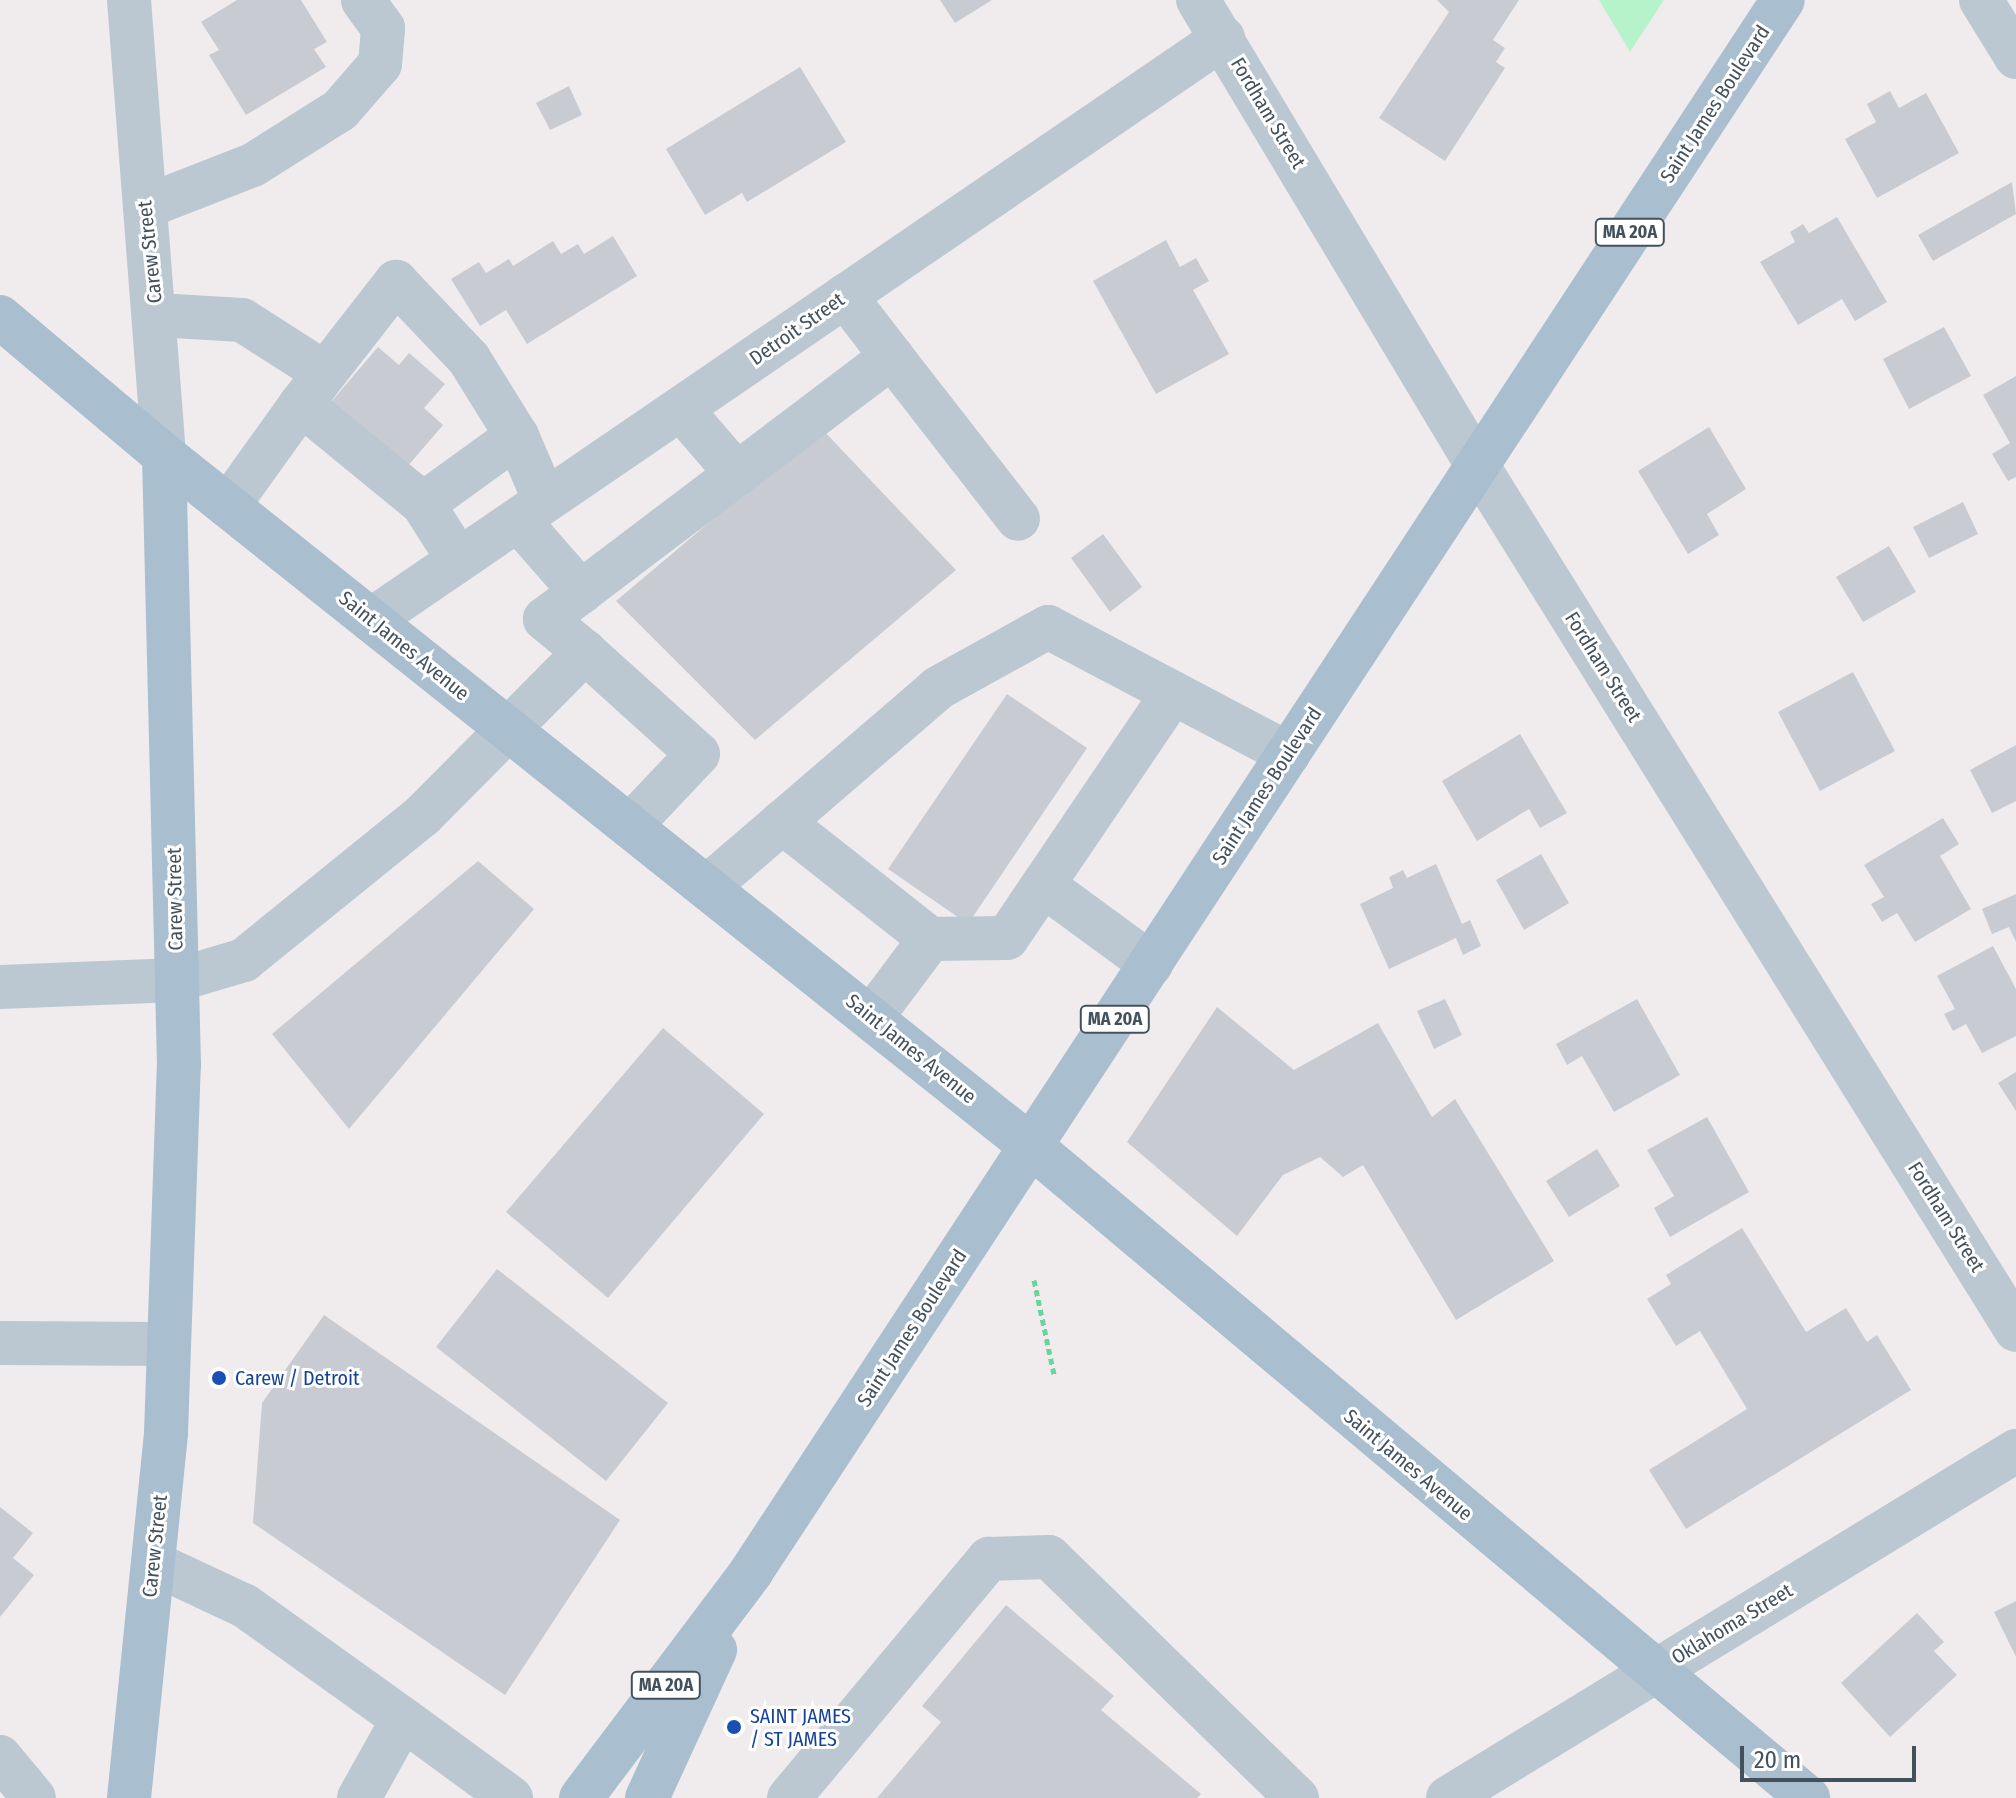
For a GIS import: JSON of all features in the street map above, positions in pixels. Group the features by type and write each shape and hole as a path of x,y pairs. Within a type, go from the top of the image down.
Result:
{"main road":[{"name":"Saint James Boulevard","path":"581,1798 751,1572 1783,0"},
{"name":"Saint James Avenue","path":"0,317 164,455 1032,1147 1653,1672 1808,1798"},
{"name":"Carew Street","path":"129,1798 153,1563 169,1344 177,980 164,455"},
{"name":"Saint James Boulevard","path":"647,1798 751,1572"}],"street":[{"name":"Carew Street","path":"129,0 157,315 164,455"},
{"path":"145,207 253,165 340,110 380,64 383,28 363,0"},
{"name":"Fordham Street","path":"1198,0 1477,465 2016,1330"},
{"path":"1981,0 2016,57"},
{"name":"Detroit Street","path":"371,620 1223,38"},
{"path":"228,506 313,388 396,282 469,359 517,436 531,510 581,592"},
{"path":"845,296 1018,519"},
{"path":"157,315 242,320 313,388 423,504 458,559"},
{"path":"630,826 698,754 545,619 892,357"},
{"path":"681,409 737,474"},
{"path":"423,504 517,436"},
{"path":"707,887 938,688 1048,627 1289,754"},
{"path":"0,987 177,980 244,960 423,815 585,652"},
{"path":"782,822 930,939 1007,938 1173,693"},
{"path":"1043,885 1151,964"},
{"path":"871,1018 930,939"},
{"path":"0,1343 169,1344"},
{"name":"Oklahoma Street","path":"1448,1798 2016,1451"},
{"path":"789,1798 989,1559 1049,1557 1297,1798"},
{"path":"153,1563 245,1606 511,1798"},
{"path":"359,1798 403,1719"},
{"path":"0,1757 34,1798"}],"path":[{"path":"1034,1280 1054,1374"}],"green space":[{"path":"1599,0 1664,0 1630,52"}],"building":[{"path":"237,0 301,0 327,42 314,49 326,67 246,115 209,55 219,50 201,22"},
{"path":"940,0 992,0 955,23"},
{"path":"1437,0 1519,0 1493,40 1505,48 1496,62 1505,68 1445,161 1379,118 1449,12"},
{"path":"800,67 846,142 747,202 742,193 705,215 666,149"},
{"path":"569,86 582,115 550,130 536,103"},
{"path":"1890,91 1899,108 1926,93 1959,153 1877,198 1845,139 1876,122 1867,104"},
{"path":"2012,182 2016,214 1933,261 1918,235"},
{"path":"1837,217 1887,302 1855,321 1842,299 1798,325 1760,262 1795,242 1790,232 1803,224 1809,233"},
{"path":"613,236 637,276 527,344 506,310 480,326 451,279 479,262 486,273 509,259 513,266 553,241 561,254 578,244 584,254"},
{"path":"1166,240 1180,267 1196,258 1209,281 1193,290 1229,354 1156,394 1093,281"},
{"path":"1944,327 1971,376 1909,409 1883,359"},
{"path":"378,347 399,365 409,353 445,384 424,408 443,425 407,467 331,402"},
{"path":"2016,376 2016,477 2008,481 1992,454 2010,443 1983,395"},
{"path":"1709,427 1746,489 1707,514 1719,535 1688,554 1638,471"},
{"path":"821,428 956,570 755,740 616,601"},
{"path":"1963,502 1978,534 1929,558 1913,527"},
{"path":"1103,534 1142,587 1110,612 1071,558"},
{"path":"1889,546 1916,592 1863,622 1836,577"},
{"path":"1853,672 1895,751 1820,791 1778,712"},
{"path":"1007,694 1087,748 968,924 888,869"},
{"path":"1520,734 1567,813 1540,828 1529,809 1477,841 1442,781"},
{"path":"2016,745 2016,801 1992,813 1970,770"},
{"path":"1943,818 1959,844 1940,856 1971,909 1915,942 1897,913 1882,922 1871,904 1884,897 1864,865"},
{"path":"1541,854 1569,903 1524,930 1496,880"},
{"path":"478,861 534,909 349,1129 272,1034"},
{"path":"1436,864 1462,924 1470,920 1481,946 1463,955 1456,938 1389,969 1360,904 1393,888 1389,877 1403,870 1407,878"},
{"path":"2016,894 2016,942 2009,927 1992,934 1982,909"},
{"path":"1993,946 2016,989 2016,1036 1982,1053 1966,1024 1953,1031 1944,1014 1955,1009 1937,976"},
{"path":"1445,999 1462,1035 1434,1049 1417,1011"},
{"path":"1637,999 1680,1075 1614,1112 1582,1056 1567,1065 1556,1044"},
{"path":"1217,1007 1294,1070 1378,1023 1432,1117 1455,1099 1554,1261 1456,1320 1363,1165 1343,1177 1320,1157 1283,1175 1237,1236 1127,1142"},
{"path":"663,1028 764,1114 608,1298 506,1212"},
{"path":"2016,1072 2016,1111 1998,1083"},
{"path":"1707,1117 1749,1192 1670,1237 1654,1208 1674,1196 1647,1150"},
{"path":"1597,1149 1620,1186 1569,1217 1546,1181"},
{"path":"1742,1228 1806,1332 1846,1308 1867,1342 1877,1335 1911,1390 1686,1529 1649,1470 1747,1409 1700,1331 1676,1346 1647,1299 1671,1284 1666,1275"},
{"path":"497,1269 668,1403 606,1481 436,1347"},
{"path":"324,1315 620,1520 505,1695 253,1523 262,1403"},
{"path":"0,1507 33,1533 13,1558 34,1575 0,1617"},
{"path":"2016,1601 2016,1657 1994,1612"},
{"path":"1006,1605 1114,1696 1101,1710 1201,1794 1197,1798 877,1798 941,1722 922,1706"},
{"path":"1917,1613 1944,1642 1934,1651 1957,1675 1890,1737 1841,1683"}],"place":[{"name":"Carew / Detroit","path":"219,1378"},
{"name":"SAINT JAMES / ST JAMES","path":"734,1727"}]}
